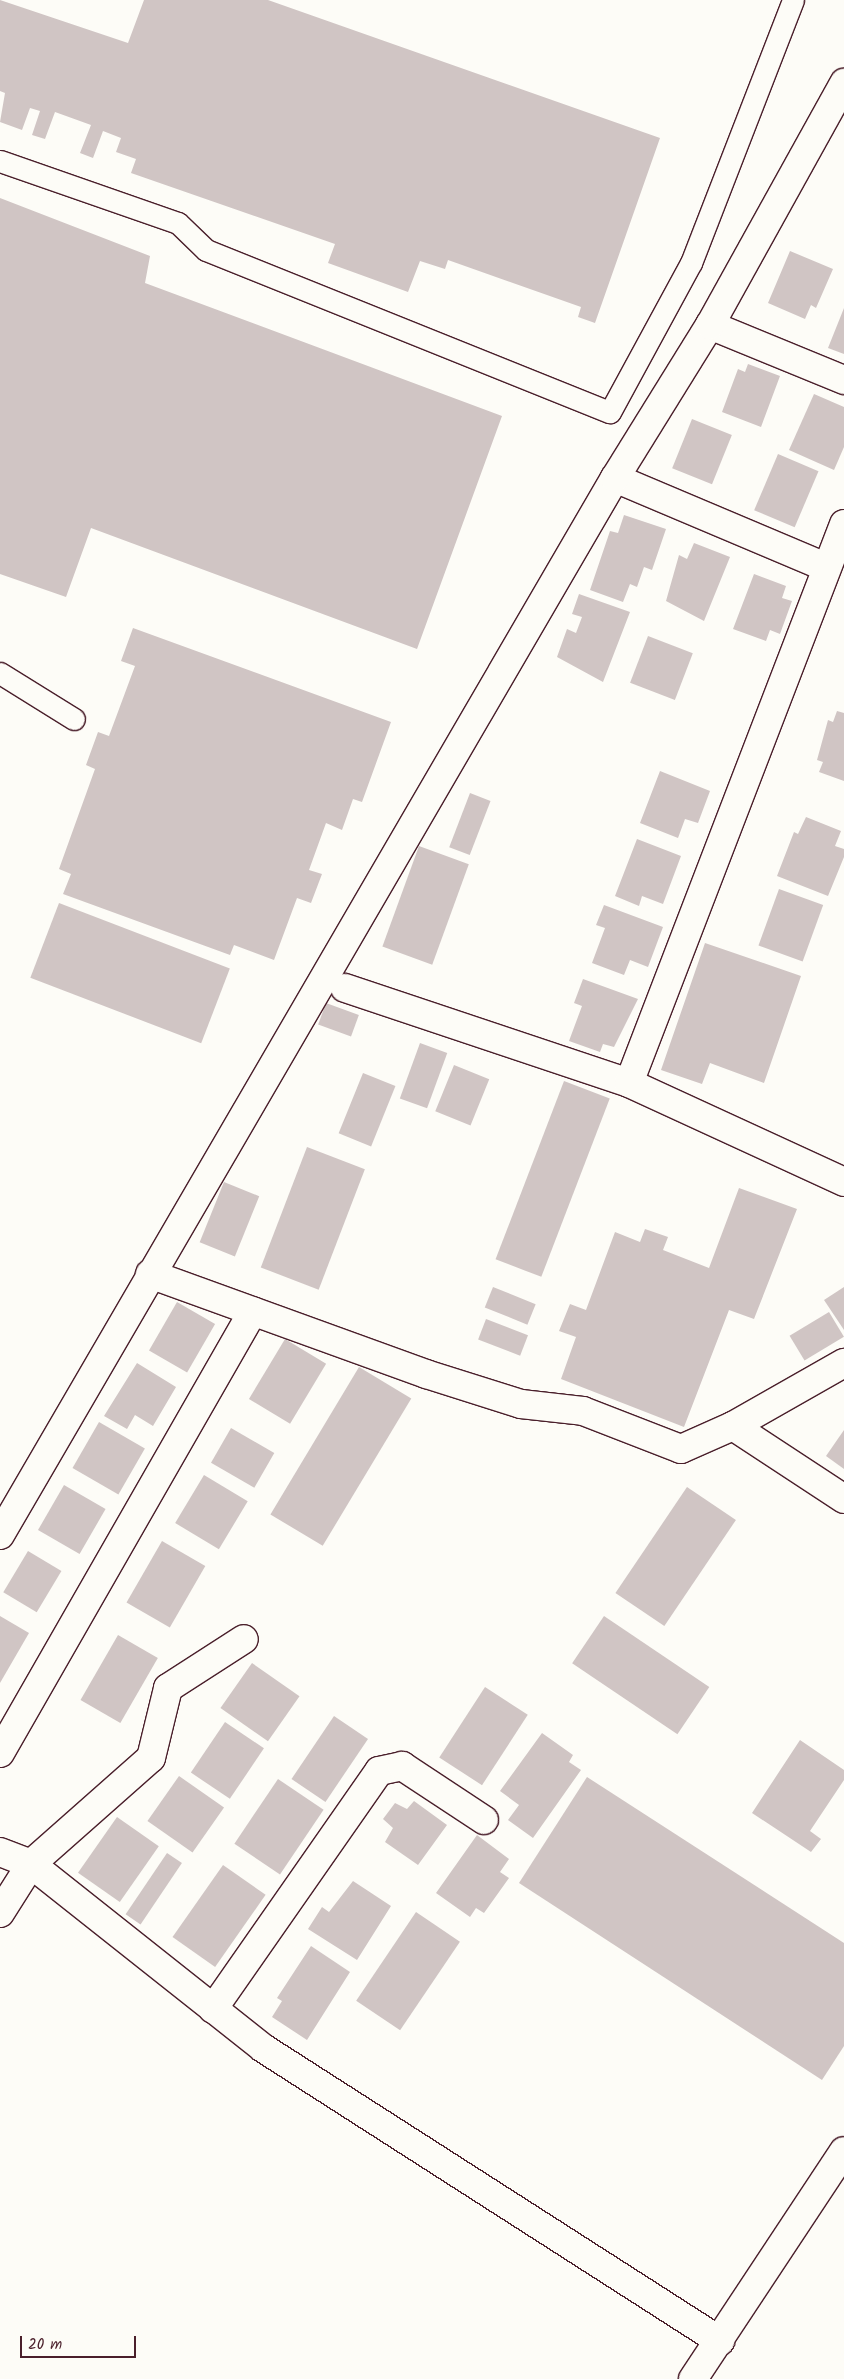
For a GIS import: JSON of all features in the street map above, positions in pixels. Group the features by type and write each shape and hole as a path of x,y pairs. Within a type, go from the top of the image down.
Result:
{"street":[{"path":"0,1535 150,1274 615,478 710,325 844,83"},
{"path":"710,325 844,380"},
{"path":"615,478 826,567"},
{"path":"630,1083 844,524"},
{"path":"345,988 630,1083 844,1182"},
{"path":"150,1274 426,1374 521,1404 583,1411 680,1449 733,1426 844,1363"},
{"path":"0,1753 253,1311"},
{"path":"733,1426 844,1498"},
{"path":"0,1913 31,1864 151,1758 168,1688 244,1639"},
{"path":"212,2009 379,1770 402,1766 484,1820"},
{"path":"0,1852 31,1864 263,2048 720,2342"},
{"path":"693,2379 720,2342 844,2151"}],"lane":[{"path":"0,161 178,224 206,250 610,412 691,263 793,0"},
{"path":"0,673 74,719"}],"building":[{"path":"0,0 128,43 144,0 268,0 660,138 595,323 578,317 581,307 448,260 445,269 420,261 408,292 328,263 335,244 131,173 136,159 116,152 121,138 103,131 93,158 80,153 91,125 55,112 45,139 32,135 40,111 30,108 22,130 0,122 5,93 0,91"},
{"path":"0,198 150,256 145,283 502,416 417,649 91,528 66,597 0,574"},
{"path":"790,251 833,269 816,308 811,305 805,319 768,303"},
{"path":"844,308 844,354 828,348"},
{"path":"748,364 780,376 761,427 722,412 738,369 745,372"},
{"path":"814,394 844,407 844,447 834,470 789,450"},
{"path":"692,419 732,435 712,484 672,468"},
{"path":"778,454 819,471 795,527 754,510"},
{"path":"624,515 666,529 652,570 644,567 637,587 630,584 623,602 590,590 610,531 618,533"},
{"path":"694,543 730,557 704,621 666,601 679,555 687,559"},
{"path":"754,574 786,586 782,598 792,601 780,634 770,630 766,641 733,629"},
{"path":"579,594 630,612 603,682 557,657 567,629 576,633 582,617 572,614"},
{"path":"133,628 391,722 362,802 353,799 342,830 326,823 309,870 322,874 311,903 297,898 274,960 234,945 230,955 63,894 71,874 59,869 95,769 86,765 98,732 109,736 135,666 121,661"},
{"path":"648,636 693,653 675,700 630,683"},
{"path":"837,711 844,713 844,781 819,772 823,762 817,760 828,720 833,722"},
{"path":"660,771 710,791 698,823 685,819 678,838 640,823"},
{"path":"470,793 491,801 470,855 449,847"},
{"path":"806,817 841,831 835,846 844,849 844,857 828,896 777,876 794,832 798,834"},
{"path":"637,839 681,856 663,904 642,896 639,906 615,896"},
{"path":"419,846 469,864 432,965 382,947"},
{"path":"779,889 823,905 803,961 758,945"},
{"path":"59,903 230,969 201,1043 30,978"},
{"path":"604,905 663,927 648,967 630,960 624,975 592,963 605,928 596,925"},
{"path":"705,943 801,976 764,1083 710,1063 702,1084 661,1070"},
{"path":"583,979 638,999 614,1047 603,1044 600,1052 569,1041 582,1006 574,1003"},
{"path":"326,1003 359,1015 351,1037 318,1025"},
{"path":"420,1043 447,1053 427,1108 400,1098"},
{"path":"454,1065 489,1079 471,1126 435,1111"},
{"path":"363,1073 395,1086 371,1146 339,1133"},
{"path":"564,1081 610,1099 541,1277 496,1259"},
{"path":"307,1147 365,1169 319,1290 261,1267"},
{"path":"224,1182 259,1196 235,1257 200,1242"},
{"path":"739,1188 797,1209 754,1319 729,1310 684,1427 561,1379 576,1337 559,1331 570,1304 586,1310 615,1232 640,1242 645,1229 668,1237 663,1250 709,1268"},
{"path":"493,1287 536,1304 527,1325 485,1307"},
{"path":"844,1287 844,1330 824,1300"},
{"path":"177,1302 215,1324 187,1372 149,1350"},
{"path":"829,1312 844,1337 805,1361 790,1336"},
{"path":"486,1319 528,1335 520,1356 478,1340"},
{"path":"285,1339 326,1364 290,1424 249,1399"},
{"path":"137,1363 176,1387 153,1426 135,1415 127,1429 104,1416"},
{"path":"359,1367 411,1398 323,1546 270,1514"},
{"path":"99,1422 145,1448 118,1494 72,1468"},
{"path":"231,1428 274,1453 254,1488 211,1463"},
{"path":"844,1430 844,1469 826,1456"},
{"path":"204,1475 248,1501 219,1549 175,1523"},
{"path":"64,1485 106,1509 80,1554 38,1530"},
{"path":"687,1487 736,1520 664,1626 615,1593"},
{"path":"162,1541 205,1566 170,1627 126,1602"},
{"path":"28,1551 61,1571 37,1612 3,1592"},
{"path":"0,1616 29,1633 0,1683"},
{"path":"604,1616 709,1687 677,1734 572,1663"},
{"path":"118,1635 158,1658 120,1723 80,1700"},
{"path":"252,1663 300,1696 268,1741 220,1708"},
{"path":"485,1687 528,1715 482,1785 439,1757"},
{"path":"334,1716 368,1739 325,1802 292,1779"},
{"path":"225,1722 264,1748 230,1799 191,1773"},
{"path":"542,1733 573,1755 569,1762 581,1770 533,1838 508,1820 519,1805 500,1791"},
{"path":"800,1740 844,1770 844,1780 810,1831 821,1839 811,1852 752,1813"},
{"path":"179,1776 224,1808 193,1853 147,1821"},
{"path":"587,1777 844,1943 844,2046 822,2080 519,1883"},
{"path":"278,1779 324,1810 280,1874 234,1844"},
{"path":"414,1801 447,1825 418,1865 385,1842 393,1828 383,1819 395,1803 407,1809"},
{"path":"117,1817 159,1846 120,1902 78,1873"},
{"path":"477,1835 509,1859 500,1872 509,1878 484,1913 476,1908 470,1917 436,1893"},
{"path":"167,1853 182,1863 141,1924 126,1914"},
{"path":"223,1865 266,1895 215,1967 173,1937"},
{"path":"353,1881 391,1906 357,1960 308,1929 322,1907 329,1912"},
{"path":"416,1912 460,1942 400,2030 356,2001"},
{"path":"311,1946 350,1972 307,2040 272,2017 282,2001 277,1998"}]}
